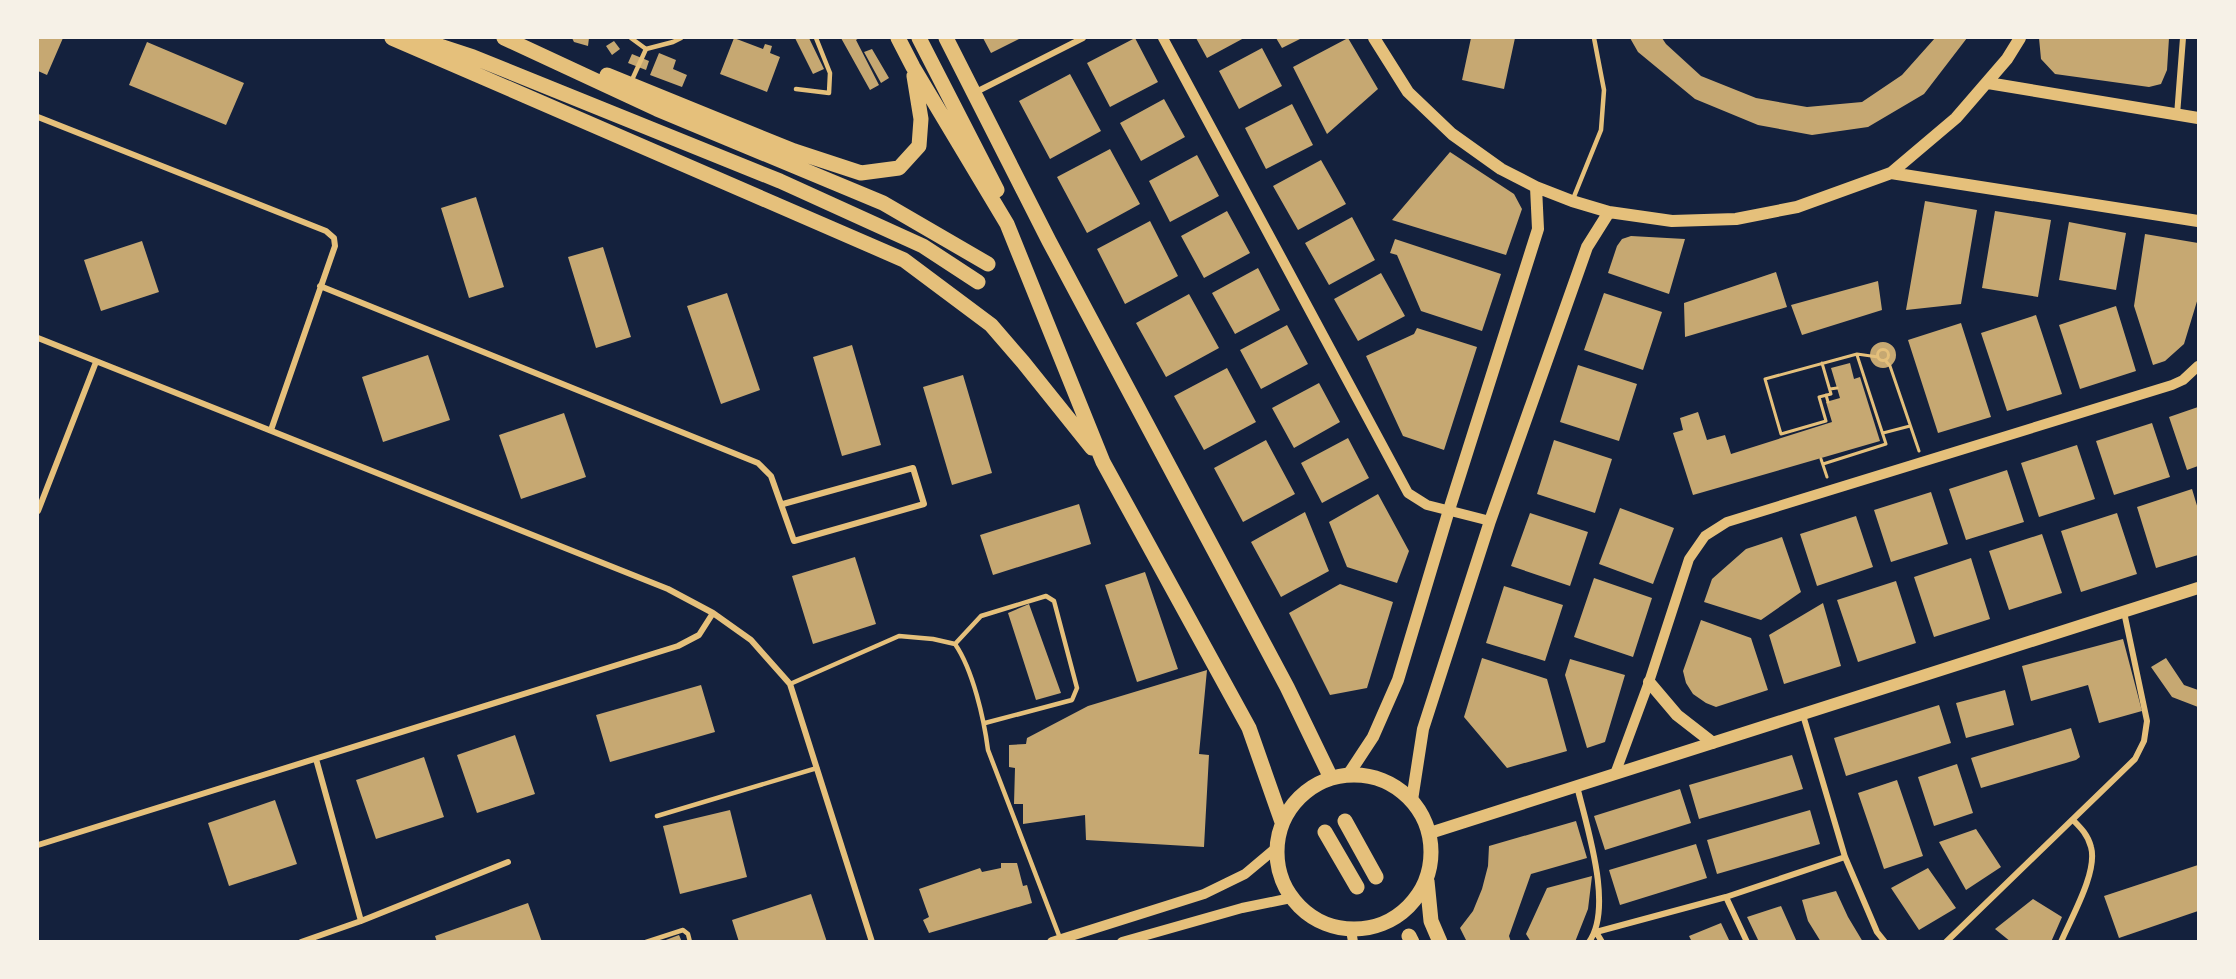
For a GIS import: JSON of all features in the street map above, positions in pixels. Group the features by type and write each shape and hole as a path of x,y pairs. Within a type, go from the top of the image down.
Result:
{"main road":[{"path":"392,38 904,261 991,325 1103,462"},
{"path":"412,38 473,57 780,181 923,246 978,282"},
{"path":"504,38 657,109 883,203 988,264"},
{"path":"513,38 794,151 861,173 899,168 919,146 921,119 913,67"},
{"path":"898,38 1007,224 1103,462 1249,728 1282,822"},
{"path":"919,38 1015,225"},
{"path":"946,38 1049,241 1287,687 1331,778"},
{"path":"1374,38 1408,92 1452,134 1501,169 1536,187 1572,201 1609,212 1672,220 1736,219 1797,207 1891,173 1956,118 1988,83 2020,38"},
{"path":"1988,83 2199,118"},
{"path":"1891,173 2199,222"},
{"path":"1348,775 1373,737 1398,680 1538,229 1536,187"},
{"path":"1412,800 1423,729 1490,521 1587,247 1609,212"},
{"path":"1430,833 2199,588"},
{"path":"1649,682 1677,715 1713,743"},
{"path":"1427,881 1418,897 1405,911 1390,921 1352,936 1308,915 1291,898 1282,882 1277,866 1276,848 1282,822 1294,802 1311,787 1331,778 1348,775 1372,777 1394,785 1412,800 1423,816 1430,833 1432,857 1427,881 1431,921 1440,942"},
{"path":"1345,821 1376,877"},
{"path":"1325,832 1357,887"}],"street":[{"path":"975,93 1083,38"},
{"path":"1163,38 1408,493 1427,505 1490,521"},
{"path":"2177,114 2183,38"},
{"path":"38,117 326,231 334,238 335,246 271,430"},
{"path":"320,286 758,463 771,476 783,504 794,541 924,504 913,468 783,504"},
{"path":"38,338 668,589 713,613 751,640 790,684 872,942"},
{"path":"38,511 96,362"},
{"path":"1615,774 1649,682 1689,558 1705,536 1715,528 1727,522 2172,385 2183,380 2199,366"},
{"path":"1947,942 2135,759 2144,741 2147,721 2124,612"},
{"path":"38,845 678,646 699,635 713,613"},
{"path":"1803,714 1845,857 1877,932 1885,942"},
{"path":"316,759 361,921"},
{"path":"1577,786 1600,881 1596,932 1589,942"},
{"path":"2061,942 2092,866 2092,849 2085,832 2073,820"},
{"path":"1056,940 1204,894 1245,874 1276,848"},
{"path":"1596,932 1726,897 1845,857"},
{"path":"301,942 361,921 508,862"},
{"path":"1726,897 1747,942"},
{"path":"1122,942 1242,908 1291,898"},
{"path":"1596,932 1602,942"}],"lane":[{"path":"632,38 646,49"},
{"path":"646,49 681,38"},
{"path":"796,89 829,93 830,73 816,38"},
{"path":"1572,201 1601,130 1604,90 1594,38"},
{"path":"630,84 646,49"},
{"path":"955,644 981,616 1046,596 1054,601 1077,688 1072,700 985,723"},
{"path":"790,684 899,636 933,639 955,644 963,655 985,723 988,750 1056,940"},
{"path":"657,816 817,768"},
{"path":"646,942 683,930 688,934 690,942"}],"path":[{"path":"1878,357 1878,351 1885,350 1888,354 1885,360"},
{"path":"1823,464 1886,444 1857,354"},
{"path":"1822,363 1831,394 1819,397 1826,421 1781,434 1765,379 1822,363 1857,354 1878,357 1890,366 1919,451"},
{"path":"1830,389 1837,388"},
{"path":"1826,395 1828,402"},
{"path":"1883,433 1911,426"},
{"path":"1821,459 1827,478"}],"building":[{"path":"38,38 63,38 47,75 38,71"},
{"path":"572,38 589,38 588,46 574,42"},
{"path":"734,38 763,49 765,44 772,46 770,53 780,57 767,92 720,74"},
{"path":"795,38 809,38 824,69 813,74"},
{"path":"841,38 859,38 856,40 879,85 870,90"},
{"path":"983,38 1021,38 991,53"},
{"path":"1135,38 1158,82 1110,107 1087,63"},
{"path":"1196,38 1244,38 1207,58"},
{"path":"1276,38 1302,38 1282,48"},
{"path":"1348,38 1378,89 1327,134 1293,67"},
{"path":"1471,38 1515,38 1504,89 1462,80"},
{"path":"1630,38 1662,38 1701,76 1756,98 1807,107 1862,102 1902,75 1935,38 1967,38 1924,94 1868,127 1812,135 1758,125 1695,99 1638,52"},
{"path":"2039,38 2169,38 2167,70 2161,84 2149,87 2055,74 2041,59"},
{"path":"614,41 620,49 612,55 606,46"},
{"path":"147,42 244,83 226,125 129,85"},
{"path":"1262,48 1282,86 1239,109 1219,71"},
{"path":"872,49 889,78 881,83 864,52"},
{"path":"659,53 676,60 673,69 687,75 682,87 650,75"},
{"path":"632,54 649,61 646,70 628,63"},
{"path":"1070,74 1101,131 1050,159 1019,101"},
{"path":"1164,99 1185,137 1141,161 1120,123"},
{"path":"1292,104 1313,145 1266,169 1245,128"},
{"path":"1110,149 1140,204 1087,233 1057,177"},
{"path":"1450,152 1514,194 1522,209 1506,255 1392,220"},
{"path":"1197,155 1219,196 1170,222 1149,181"},
{"path":"1321,160 1346,204 1298,230 1273,186"},
{"path":"476,197 504,287 469,298 441,208"},
{"path":"1925,201 1977,210 1961,304 1906,310"},
{"path":"1227,211 1250,253 1204,278 1181,236"},
{"path":"1995,211 2051,220 2038,297 1982,288"},
{"path":"1352,217 1375,260 1329,285 1305,243"},
{"path":"1150,221 1178,276 1125,304 1097,249"},
{"path":"2069,222 2126,233 2116,290 2059,280"},
{"path":"2145,234 2198,243 2198,298 2184,344 2165,361 2153,365 2134,306"},
{"path":"1631,236 1685,239 1669,294 1608,273 1617,246 1622,239"},
{"path":"1395,239 1501,274 1482,331 1421,311 1397,255 1390,253"},
{"path":"142,241 159,292 101,311 84,260"},
{"path":"603,247 631,337 596,348 568,257"},
{"path":"1258,268 1280,310 1235,334 1212,293"},
{"path":"1776,272 1787,307 1685,337 1684,303"},
{"path":"1381,273 1405,316 1358,341 1334,299"},
{"path":"1878,281 1882,310 1802,335 1791,305"},
{"path":"727,293 760,390 721,404 687,306"},
{"path":"1604,293 1662,312 1643,370 1584,350"},
{"path":"1189,294 1219,348 1166,377 1136,323"},
{"path":"2116,306 2136,371 2080,389 2059,325"},
{"path":"2036,315 2062,394 2007,411 1981,333"},
{"path":"1961,323 1991,417 1938,433 1908,340"},
{"path":"1287,325 1308,364 1261,389 1240,350"},
{"path":"1417,328 1477,347 1444,450 1403,436 1366,356 1414,334"},
{"path":"1883,342 1892,346 1896,355 1892,364 1883,368 1874,364 1870,355 1874,346"},
{"path":"852,345 881,445 842,456 813,357"},
{"path":"428,355 450,420 383,442 362,377"},
{"path":"1850,363 1854,379 1860,377 1880,441 1693,495 1673,433 1683,430 1680,418 1698,412 1707,440 1725,435 1731,454 1832,422 1826,402 1840,398 1831,368"},
{"path":"1578,365 1637,384 1619,441 1560,422"},
{"path":"1227,368 1256,422 1204,450 1174,396"},
{"path":"963,375 992,473 952,485 923,387"},
{"path":"1319,383 1340,422 1294,448 1272,408"},
{"path":"2198,407 2198,466 2187,470 2169,417"},
{"path":"564,413 586,477 521,499 499,435"},
{"path":"2152,423 2170,477 2114,495 2096,441"},
{"path":"1348,438 1369,478 1322,503 1301,463"},
{"path":"1266,440 1295,494 1243,522 1214,468"},
{"path":"1554,440 1612,459 1595,513 1537,494"},
{"path":"2077,445 2095,499 2039,517 2021,463"},
{"path":"2007,470 2024,522 1966,540 1949,489"},
{"path":"2192,489 2198,509 2198,555 2156,568 2137,507"},
{"path":"1931,492 1948,544 1891,562 1874,510"},
{"path":"1378,494 1409,551 1397,583 1347,567 1329,522"},
{"path":"1079,504 1091,544 993,575 980,535"},
{"path":"1620,508 1674,528 1653,584 1599,564"},
{"path":"1305,512 1329,571 1281,597 1251,542"},
{"path":"1530,513 1588,532 1570,586 1511,566"},
{"path":"2117,513 2137,574 2081,592 2061,531"},
{"path":"1856,516 1873,567 1817,586 1800,534"},
{"path":"2042,534 2062,593 2009,610 1989,551"},
{"path":"1782,537 1801,592 1761,620 1704,602 1712,579 1746,549"},
{"path":"855,557 876,624 813,644 792,576"},
{"path":"1971,558 1990,619 1934,637 1914,577"},
{"path":"1145,572 1178,669 1137,682 1105,585"},
{"path":"1594,578 1652,598 1633,657 1574,637"},
{"path":"1896,581 1916,643 1858,662 1837,600"},
{"path":"1340,584 1393,602 1367,688 1330,695 1289,613"},
{"path":"1504,586 1563,605 1545,661 1486,643"},
{"path":"1823,603 1841,666 1784,684 1769,635"},
{"path":"1029,604 1061,693 1036,700 1008,613"},
{"path":"1701,620 1751,638 1768,690 1716,707 1693,694 1686,683 1683,671"},
{"path":"2123,639 2142,711 2099,723 2088,685 2031,701 2022,666"},
{"path":"1482,658 1547,679 1567,751 1507,768 1464,717"},
{"path":"2166,658 2184,685 2198,690 2198,707 2172,697 2151,667"},
{"path":"1570,659 1625,675 1605,742 1587,748 1565,675"},
{"path":"1207,670 1199,754 1209,755 1204,847 1086,840 1085,815 1023,824 1023,804 1014,804 1015,768 1009,767 1009,745 1026,744 1027,738 1088,706"},
{"path":"701,685 715,732 610,762 596,715"},
{"path":"2005,690 2014,725 1966,738 1956,703"},
{"path":"1939,705 1951,743 1846,776 1834,738"},
{"path":"2071,728 2080,757 2076,760 1981,788 1971,758"},
{"path":"515,735 535,794 477,813 457,755"},
{"path":"1792,755 1803,789 1699,819 1689,785"},
{"path":"424,757 444,817 376,839 356,780"},
{"path":"1957,764 1973,813 1934,826 1918,777"},
{"path":"1897,780 1923,856 1884,869 1858,793"},
{"path":"1680,789 1691,823 1605,850 1594,816"},
{"path":"275,800 297,864 229,886 208,823"},
{"path":"730,810 747,877 680,894 663,826"},
{"path":"1810,810 1820,844 1717,874 1707,840"},
{"path":"1576,821 1587,858 1531,874 1509,936 1511,942 1467,942 1460,928 1473,911 1482,889 1488,866 1489,846"},
{"path":"1976,829 2001,867 1966,890 1939,842"},
{"path":"1696,844 1707,878 1620,905 1609,870"},
{"path":"1001,863 1017,863 1023,886 1027,885 1032,903 929,933 923,920 929,917 919,889 980,868 982,872 1001,868"},
{"path":"2198,865 2198,911 2119,938 2104,896"},
{"path":"1928,868 1956,908 1919,930 1891,888"},
{"path":"1592,876 1588,909 1575,942 1531,942 1526,934 1547,888"},
{"path":"1836,891 1863,942 1821,942 1808,921 1802,900"},
{"path":"811,894 827,942 739,942 732,920"},
{"path":"2033,899 2062,917 2051,942 2011,942 1995,929"},
{"path":"528,903 542,942 437,942 435,936"},
{"path":"1781,906 1797,942 1759,942 1747,917"},
{"path":"1721,923 1730,942 1692,942 1689,936"},
{"path":"679,935 682,942 663,942 663,941"}]}
